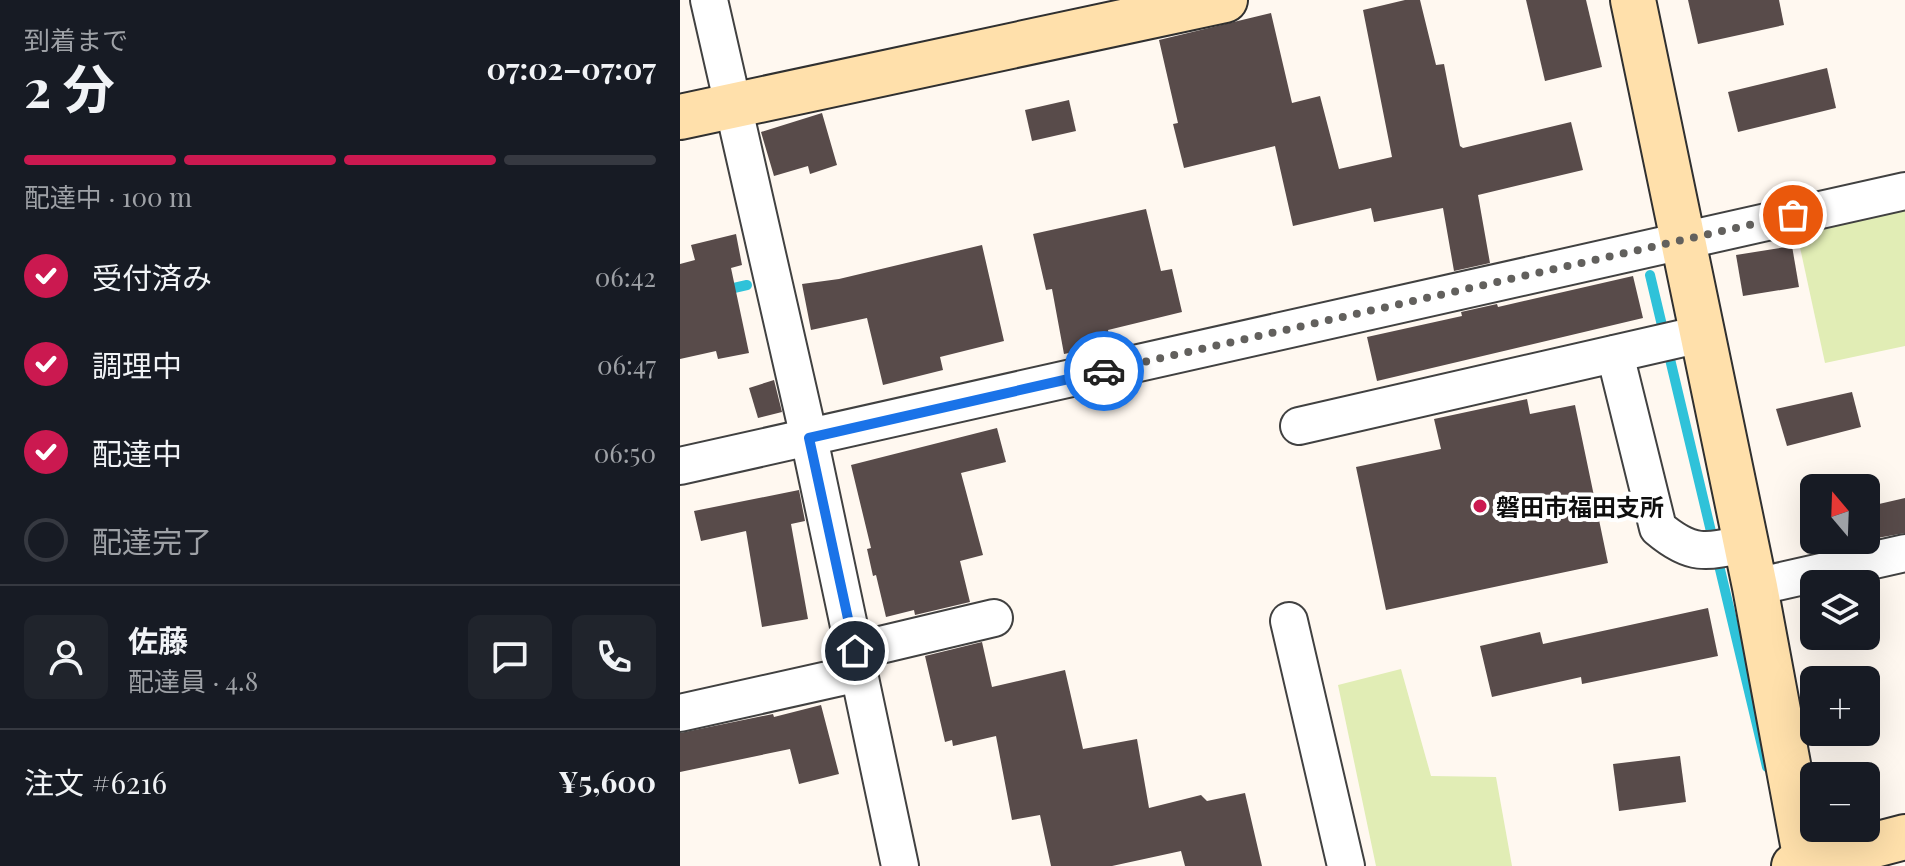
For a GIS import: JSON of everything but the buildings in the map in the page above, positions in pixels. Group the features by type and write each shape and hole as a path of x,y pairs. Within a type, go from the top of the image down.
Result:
{"street":[{"path":"709,0 809,438 900,866"},
{"path":"680,117 1225,0"},
{"path":"1633,0 1701,334 1727,548 1755,587 1802,865 1905,837"},
{"path":"680,466 1905,191"},
{"path":"1299,426 1701,334"},
{"path":"1615,354 1658,528 1676,543 1727,548"},
{"path":"1755,587 1905,553"},
{"path":"680,713 857,662 994,618"},
{"path":"1289,621 1346,866"}],"green space":[{"path":"1905,191 1905,346 1825,363 1793,215"},
{"path":"1401,669 1431,776 1496,777 1512,866 1376,866 1338,685"}],"waterway":[{"path":"1650,275 1767,767"},
{"path":"725,290 747,285"}],"way so far":[{"path":"1104,371 1793,215"}],"place":[{"name":"磐田市福田支所","path":"1480,506"}],"route":[{"path":"855,651 809,438 1104,371"}]}
